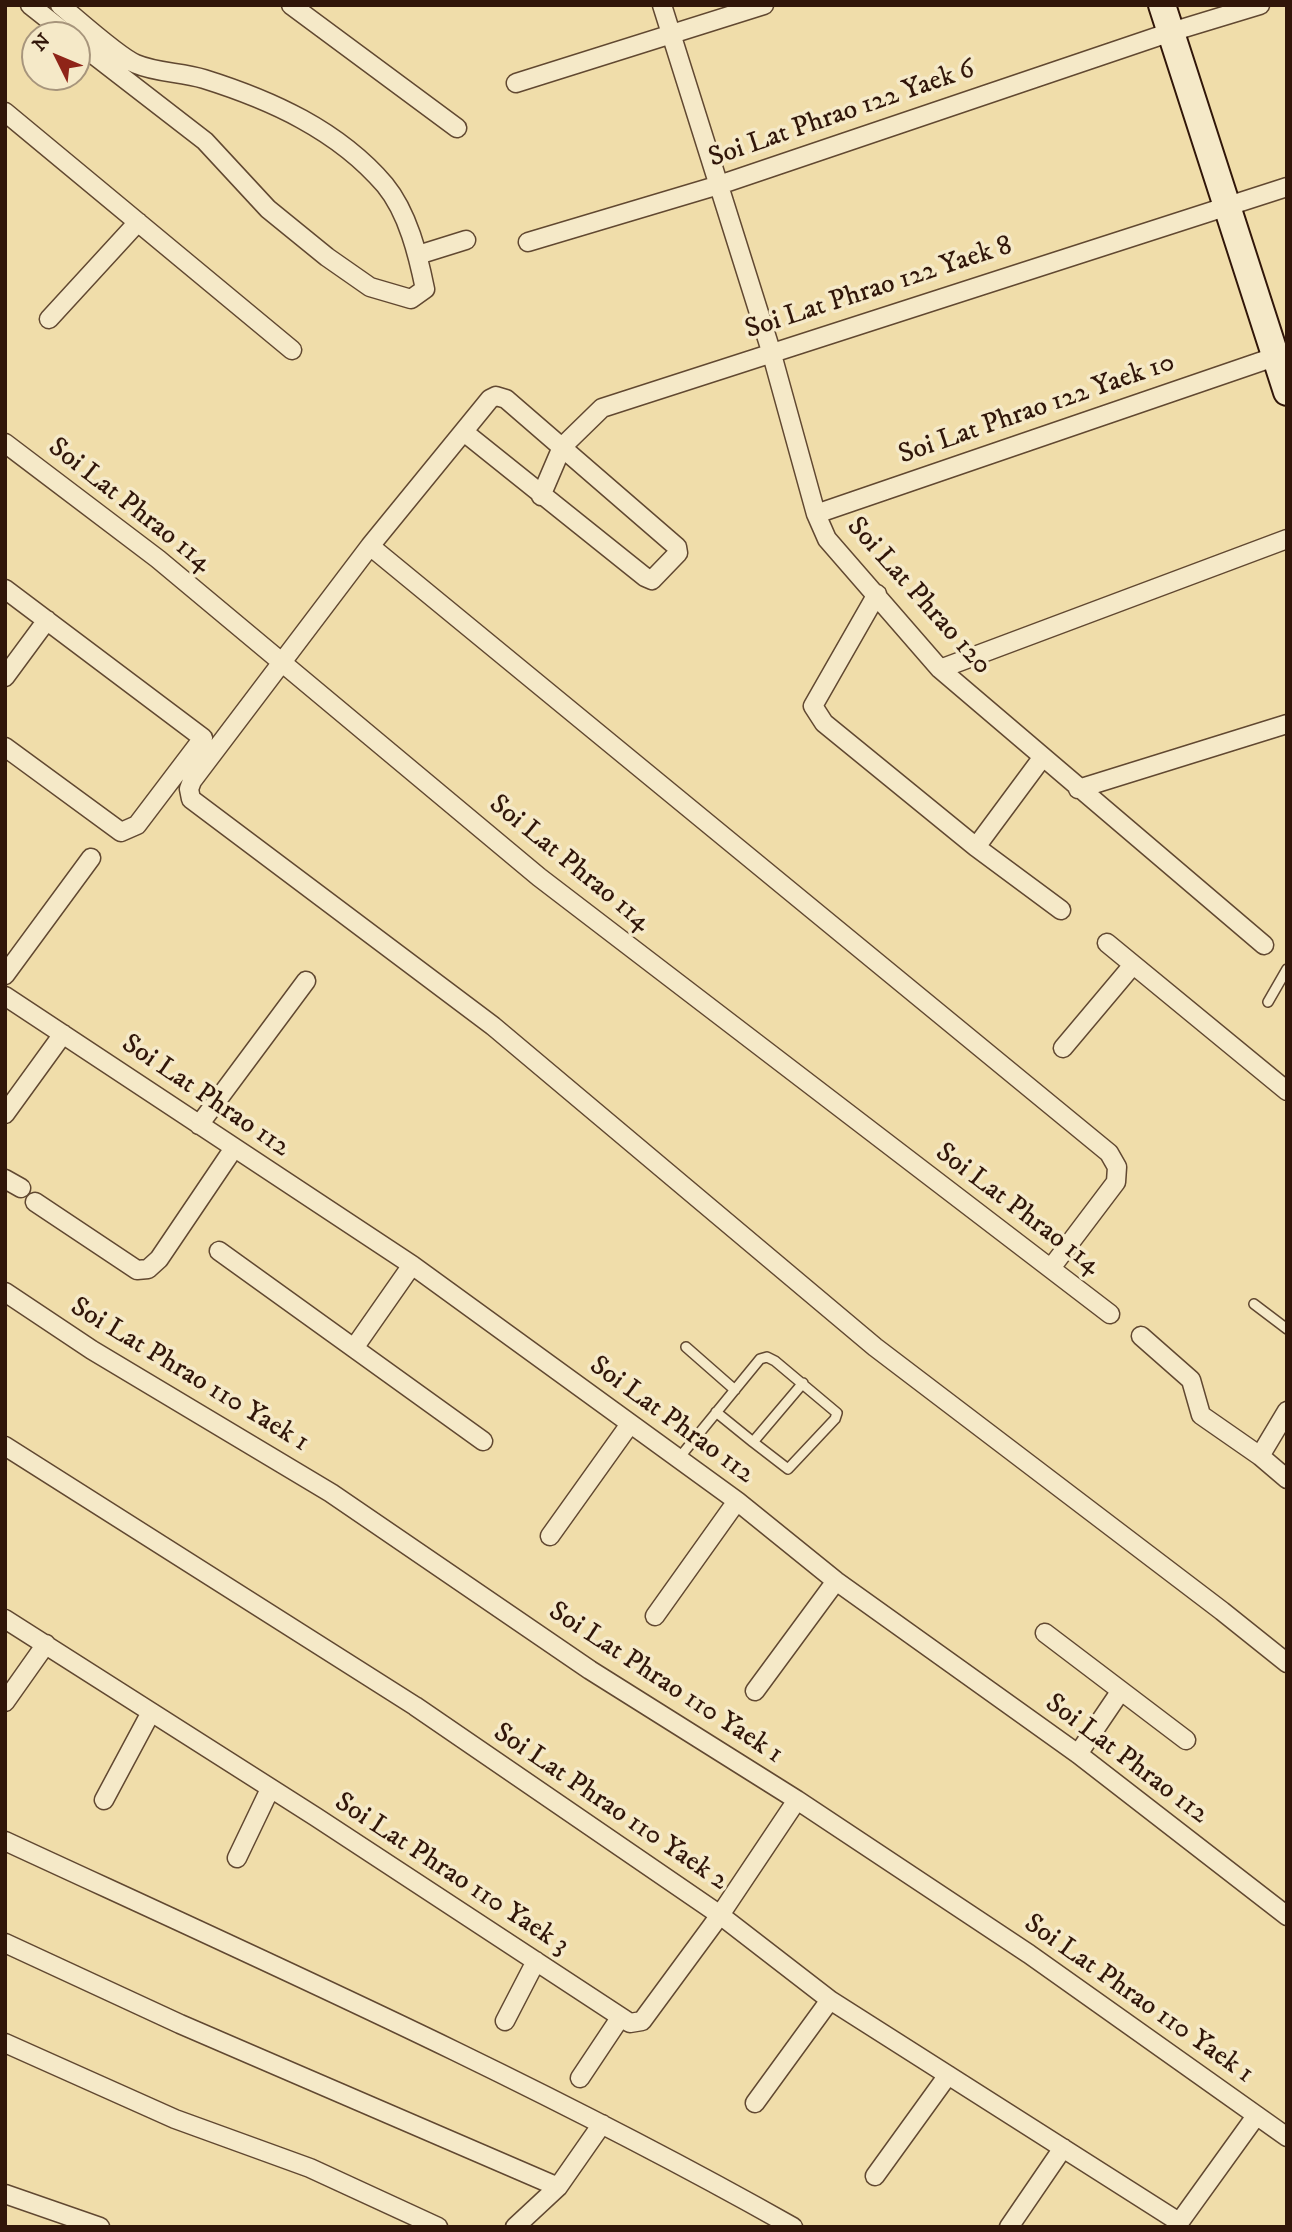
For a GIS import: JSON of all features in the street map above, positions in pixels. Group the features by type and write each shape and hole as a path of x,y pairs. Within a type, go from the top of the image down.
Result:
{"street":[{"path":"30,5 50,21"},
{"path":"60,5 135,64 204,79 287,111 320,127 386,186 401,212 418,255 425,289 411,299 370,288 268,209 205,141 91,53"},
{"path":"291,5 457,128"},
{"name":"Soi Lat Phrao 120","path":"662,5 771,351 816,514 827,539 940,669 1077,789 1264,946"},
{"path":"516,83 764,5"},
{"path":"1162,5 1227,206 1281,355 1287,392"},
{"name":"Soi Lat Phrao 122 Yaek 6","path":"528,242 719,185 1171,32 1260,5"},
{"path":"5,112 292,350"},
{"name":"Soi Lat Phrao 122 Yaek 8","path":"562,447 602,408 771,351 1287,187"},
{"path":"49,319 138,222"},
{"path":"418,255 466,240"},
{"name":"Soi Lat Phrao 122 Yaek 10","path":"816,514 1281,355"},
{"path":"5,747 121,832 136,826 282,661 370,547 464,432 496,396 506,399 562,447 677,547 678,553 652,580 648,579 464,432"},
{"name":"Soi Lat Phrao 114","path":"5,443 158,559 539,877 1110,1314"},
{"path":"541,496 562,447"},
{"path":"940,669 1287,539"},
{"path":"370,547 1109,1153 1117,1167 1116,1182 1051,1268"},
{"path":"5,589 210,743"},
{"path":"877,594 813,706 824,723 976,847 1060,910"},
{"path":"5,677 47,620"},
{"path":"1077,789 1287,724"},
{"path":"210,743 192,780 189,789 191,799 493,1026 875,1347 1222,1611 1287,1664"},
{"path":"976,847 1041,758"},
{"path":"5,975 91,858"},
{"path":"1107,943 1132,967 1287,1091"},
{"path":"1063,1048 1132,967"},
{"path":"199,1125 306,981"},
{"name":"Soi Lat Phrao 112","path":"5,996 412,1265 737,1501 836,1581 1078,1754 1287,1916"},
{"path":"5,1114 63,1034"},
{"path":"35,1202 137,1270 148,1269 159,1259 234,1148"},
{"path":"219,1251 483,1441"},
{"path":"354,1348 412,1265"},
{"name":"Soi Lat Phrao 110 Yaek 1","path":"5,1292 92,1350 331,1493 590,1670 797,1800 1029,1954 1287,2137"},
{"path":"1140,1336 1185,1372 1191,1380 1201,1415 1260,1456 1287,1479"},
{"path":"1260,1456 1287,1411"},
{"path":"550,1536 630,1424"},
{"name":"Soi Lat Phrao 110 Yaek 2","path":"5,1446 415,1706 720,1915 830,2000 1178,2224"},
{"path":"655,1616 737,1501"},
{"path":"755,1691 836,1581"},
{"name":"Soi Lat Phrao 110 Yaek 3","path":"5,1619 620,2018"},
{"path":"1045,1633 1186,1740"},
{"path":"5,1702 46,1644"},
{"path":"1078,1754 1120,1692"},
{"path":"104,1800 150,1714"},
{"path":"237,1858 270,1789"},
{"path":"580,2078 620,2018 630,2024 642,2021 720,1915 797,1800"},
{"path":"5,1841 384,2016 602,2124 793,2227"},
{"path":"5,1943 205,2035 558,2187"},
{"path":"505,2021 536,1961"},
{"path":"755,2104 830,2000"},
{"path":"5,2043 176,2119 310,2168 438,2227"},
{"path":"875,2176 948,2075"},
{"path":"1178,2224 1256,2116"},
{"path":"515,2227 558,2187 602,2124"},
{"path":"1009,2227 1063,2148"},
{"path":"5,2194 100,2227"}],"lane":[{"path":"1268,1002 1287,969"},
{"path":"1254,1304 1287,1329"},
{"path":"686,1347 735,1390"},
{"path":"679,1458 716,1412 760,1359 768,1357 837,1413 835,1419 788,1469 716,1412"},
{"path":"753,1442 803,1383"}]}
